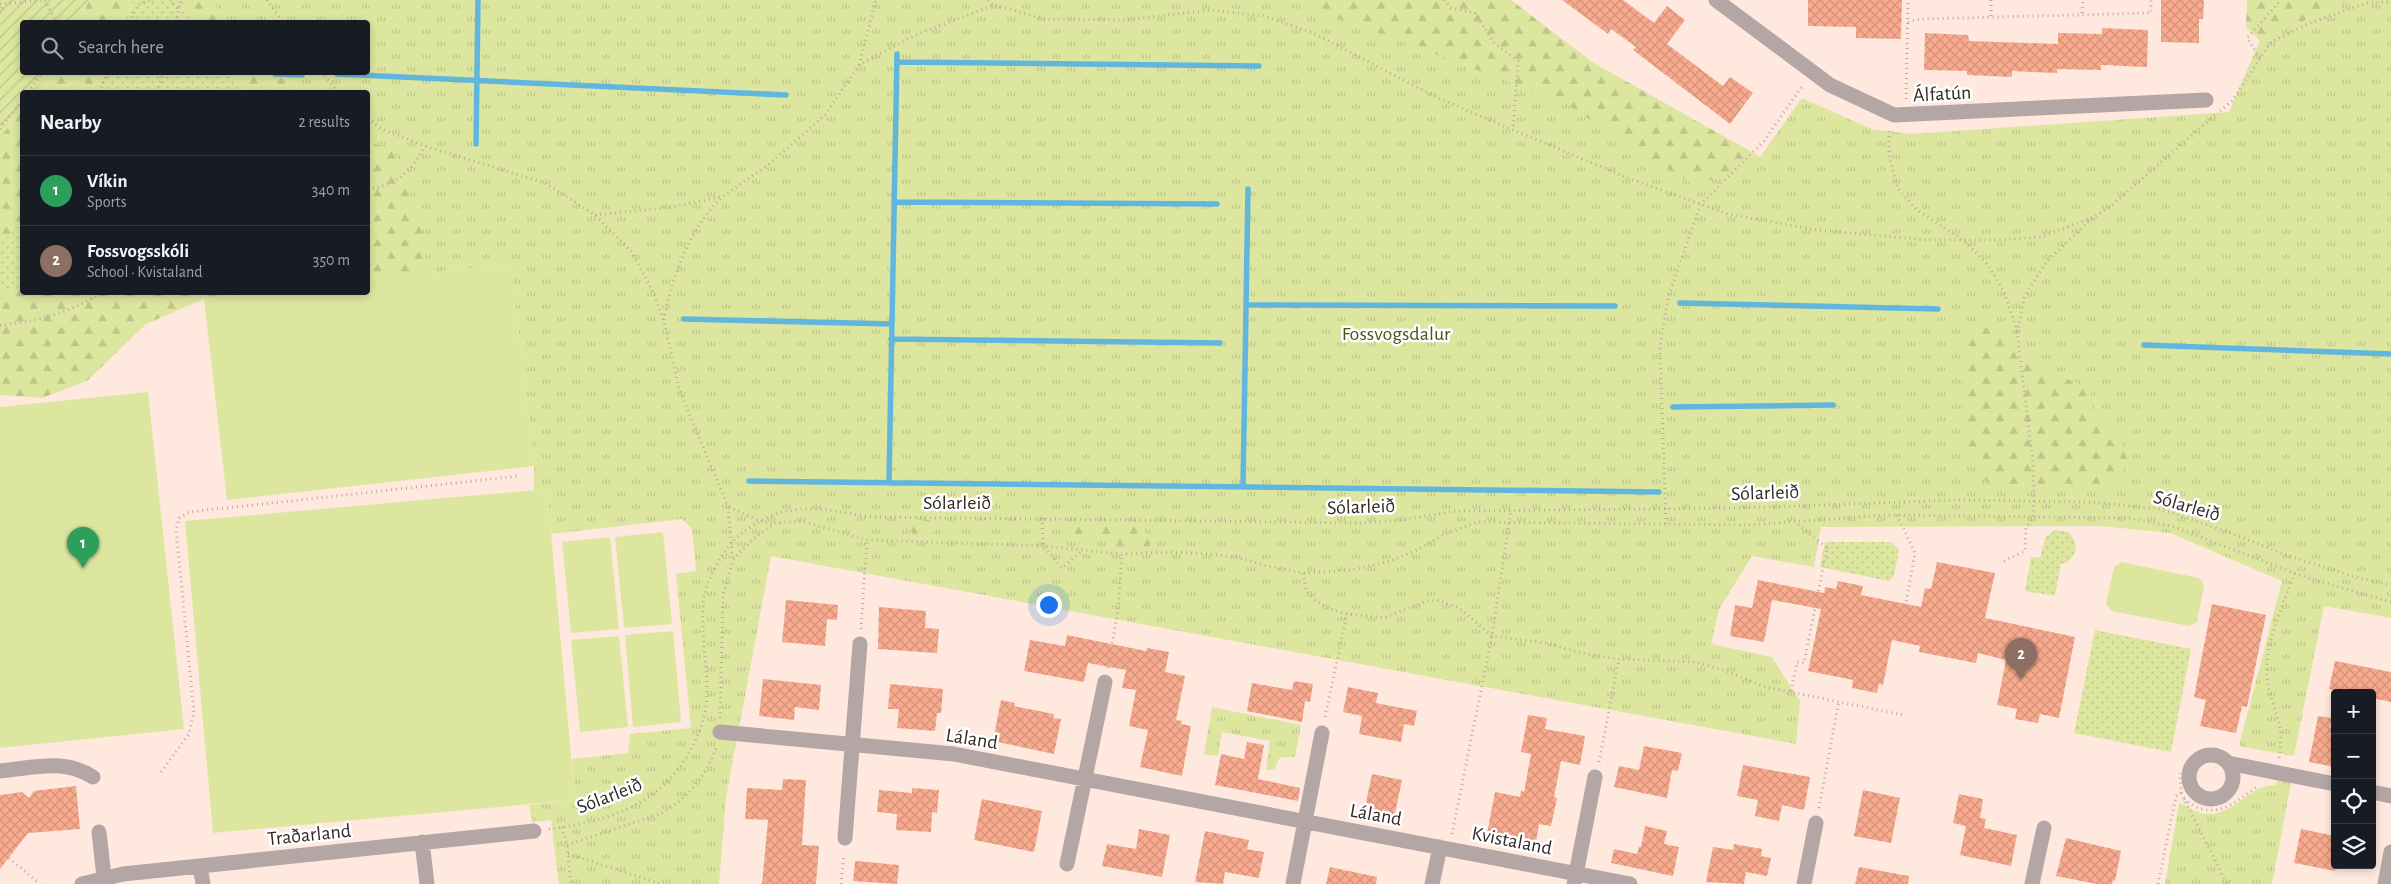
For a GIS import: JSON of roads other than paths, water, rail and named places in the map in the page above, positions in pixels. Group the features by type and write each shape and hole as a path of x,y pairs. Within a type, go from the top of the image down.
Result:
{"street":[{"name":"Álfatún","path":"1716,0 1830,85 1894,115 2206,100"},
{"path":"845,838 860,644"},
{"path":"1067,864 1105,682"},
{"name":"Láland","path":"720,732 954,754 1444,848"},
{"path":"1293,884 1322,733"},
{"path":"2228,763 2331,783"},
{"path":"0,771 64,765 80,768 93,777"},
{"name":"Kvistaland","path":"1575,879 1596,777"},
{"path":"2376,793 2391,796"},
{"path":"1804,884 1816,823"},
{"path":"2032,884 2044,828"},
{"name":"Traðarland","path":"82,884 104,877 534,830"},
{"path":"99,832 104,877"},
{"path":"422,842 427,884"},
{"path":"1432,884 1444,848"},
{"name":"Kvistaland","path":"1444,848 1575,879 1630,884"},
{"path":"2385,884 2391,852"},
{"path":"200,866 203,884"}],"waterway":[{"path":"476,144 478,0"},
{"path":"889,483 897,54"},
{"path":"897,62 1259,66"},
{"path":"358,75 786,95"},
{"path":"1243,487 1248,189"},
{"path":"894,202 1217,204"},
{"path":"1680,303 1938,309"},
{"path":"1246,305 1615,306"},
{"path":"684,319 892,324"},
{"path":"891,339 1220,343"},
{"path":"2144,345 2391,354"},
{"path":"1673,407 1833,405"},
{"path":"749,481 1659,492"}],"place":[{"name":"Víkin","path":"83,568"},
{"name":"Fossvogsskóli","path":"2021,679"}],"park label":[{"name":"Fossvogsdalur","path":"1396,333"}]}
